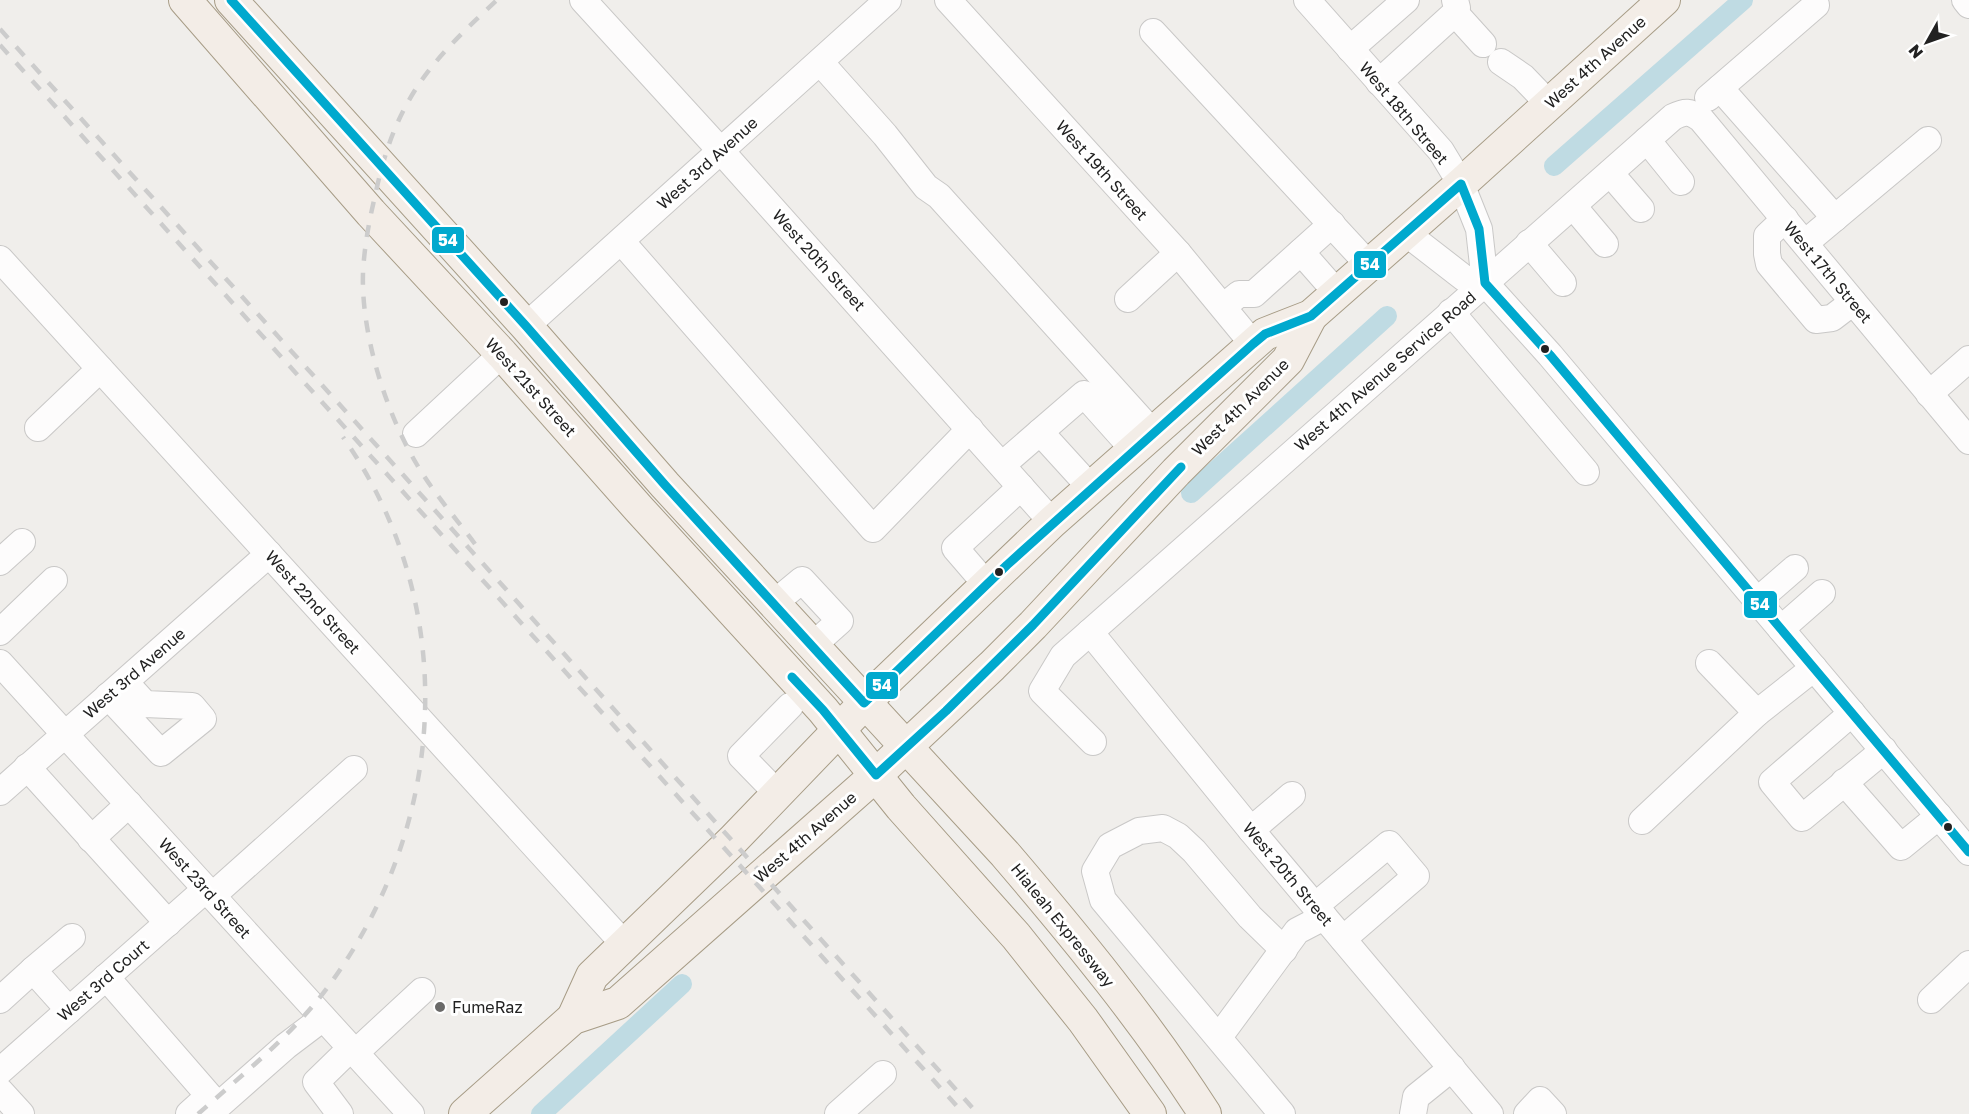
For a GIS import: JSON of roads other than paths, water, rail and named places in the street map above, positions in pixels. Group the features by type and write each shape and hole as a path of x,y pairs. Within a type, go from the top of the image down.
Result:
{"main road":[{"name":"West 21st Street","path":"185,0 371,213 502,354 639,509 823,710 876,775"},
{"path":"231,0 526,326 665,485 907,747"},
{"name":"West 4th Avenue","path":"573,1018 592,976 732,840 864,703 1052,522 1265,334 1311,316 1664,0"},
{"name":"West 4th Avenue","path":"465,1114 573,1018 618,1003 907,747 1033,625 1176,472 1288,360 1311,316"},
{"name":"Hialeah Expressway","path":"907,747 1050,906 1118,993 1205,1114"},
{"path":"876,775 901,807 1016,936 1083,1020 1150,1114"}],"street":[{"name":"West 20th Street","path":"583,0 1052,522"},
{"name":"West 3rd Avenue","path":"526,326 888,0"},
{"name":"West 19th Street","path":"948,0 1178,253 1253,344"},
{"name":"West 18th Street","path":"1307,0 1441,152 1461,184 1479,230 1485,282"},
{"path":"1350,49 1406,0"},
{"path":"1965,0 1969,5"},
{"name":"West 4th Avenue Service Road","path":"1094,742 1042,691 1063,657 1673,117 1687,112 1720,88 1816,5"},
{"path":"1379,82 1455,6 1492,53 1523,77 1549,104"},
{"path":"1153,32 1369,265"},
{"path":"820,62 885,135 926,187 939,196 1021,285 1143,441"},
{"path":"1720,88 1835,218"},
{"name":"West 17th Street","path":"1687,112 1701,119 1969,441"},
{"path":"1647,140 1681,182"},
{"path":"1805,243 1928,140"},
{"path":"1610,173 1641,209"},
{"path":"1573,206 1605,244"},
{"path":"1785,219 1767,236 1769,264 1816,321 1832,318 1853,302"},
{"path":"1223,307 1239,294 1254,294 1332,224"},
{"path":"1406,233 1464,278 1485,282 1535,337 1969,852"},
{"path":"621,241 873,529 970,429"},
{"path":"1529,243 1563,283"},
{"path":"1301,252 1337,293"},
{"path":"1128,299 1178,253"},
{"name":"West 22nd Street","path":"0,259 625,945"},
{"path":"1451,312 1586,472"},
{"path":"416,434 502,354"},
{"path":"1929,394 1969,359"},
{"path":"38,428 100,369"},
{"path":"1002,465 1084,394 1143,441"},
{"path":"1040,432 1091,488"},
{"path":"986,584 955,548 1022,487"},
{"path":"0,562 22,542"},
{"name":"West 3rd Avenue","path":"0,792 269,554"},
{"path":"1757,601 1795,568"},
{"path":"0,632 54,580"},
{"path":"1781,628 1822,593"},
{"name":"West 20th Street","path":"1090,632 1251,830 1490,1114"},
{"name":"West 23rd Street","path":"0,663 411,1114"},
{"path":"1709,663 1757,714"},
{"path":"1642,821 1757,714 1814,668"},
{"path":"777,793 741,756 790,706"},
{"path":"1852,713 1772,782 1802,818 1884,750"},
{"path":"27,767 168,923"},
{"name":"West 3rd Court","path":"0,1071 168,923 209,892 354,769"},
{"path":"1844,782 1901,848 1939,816"},
{"path":"1251,830 1292,795"},
{"path":"91,839 129,804"},
{"path":"1282,1114 1103,900 1095,872 1110,846 1138,831 1163,828 1178,836 1194,851 1250,917 1284,950"},
{"path":"1219,1037 1298,931 1389,844 1416,876 1343,939"},
{"path":"0,1000 72,937"},
{"path":"1931,1000 1969,964"},
{"path":"33,970 69,1010"},
{"path":"106,978 218,1107 286,1046 323,1018"},
{"path":"340,1114 316,1082 422,991"},
{"path":"1413,1114 1416,1097 1452,1068"},
{"path":"838,1114 883,1074"},
{"path":"0,1091 21,1114"},
{"path":"189,1114 209,1096"},
{"path":"1527,1114 1540,1100 1553,1114"}],"waterway":[{"path":"1554,166 1743,0"},
{"path":"1191,493 1387,316"},
{"path":"541,1114 682,984"}],"railway":[{"path":"475,544 422,473 393,417 375,364 369,337 363,284 364,259 378,184 388,148 402,113 417,87 437,60 497,0"},
{"path":"0,29 978,1114"},
{"path":"0,45 964,1114"},
{"path":"198,1114 285,1036 330,984 370,921 399,853 417,783 425,712 422,640 407,570 381,502 343,437"}],"place":[{"name":"FumeRaz","path":"440,1007"}]}
